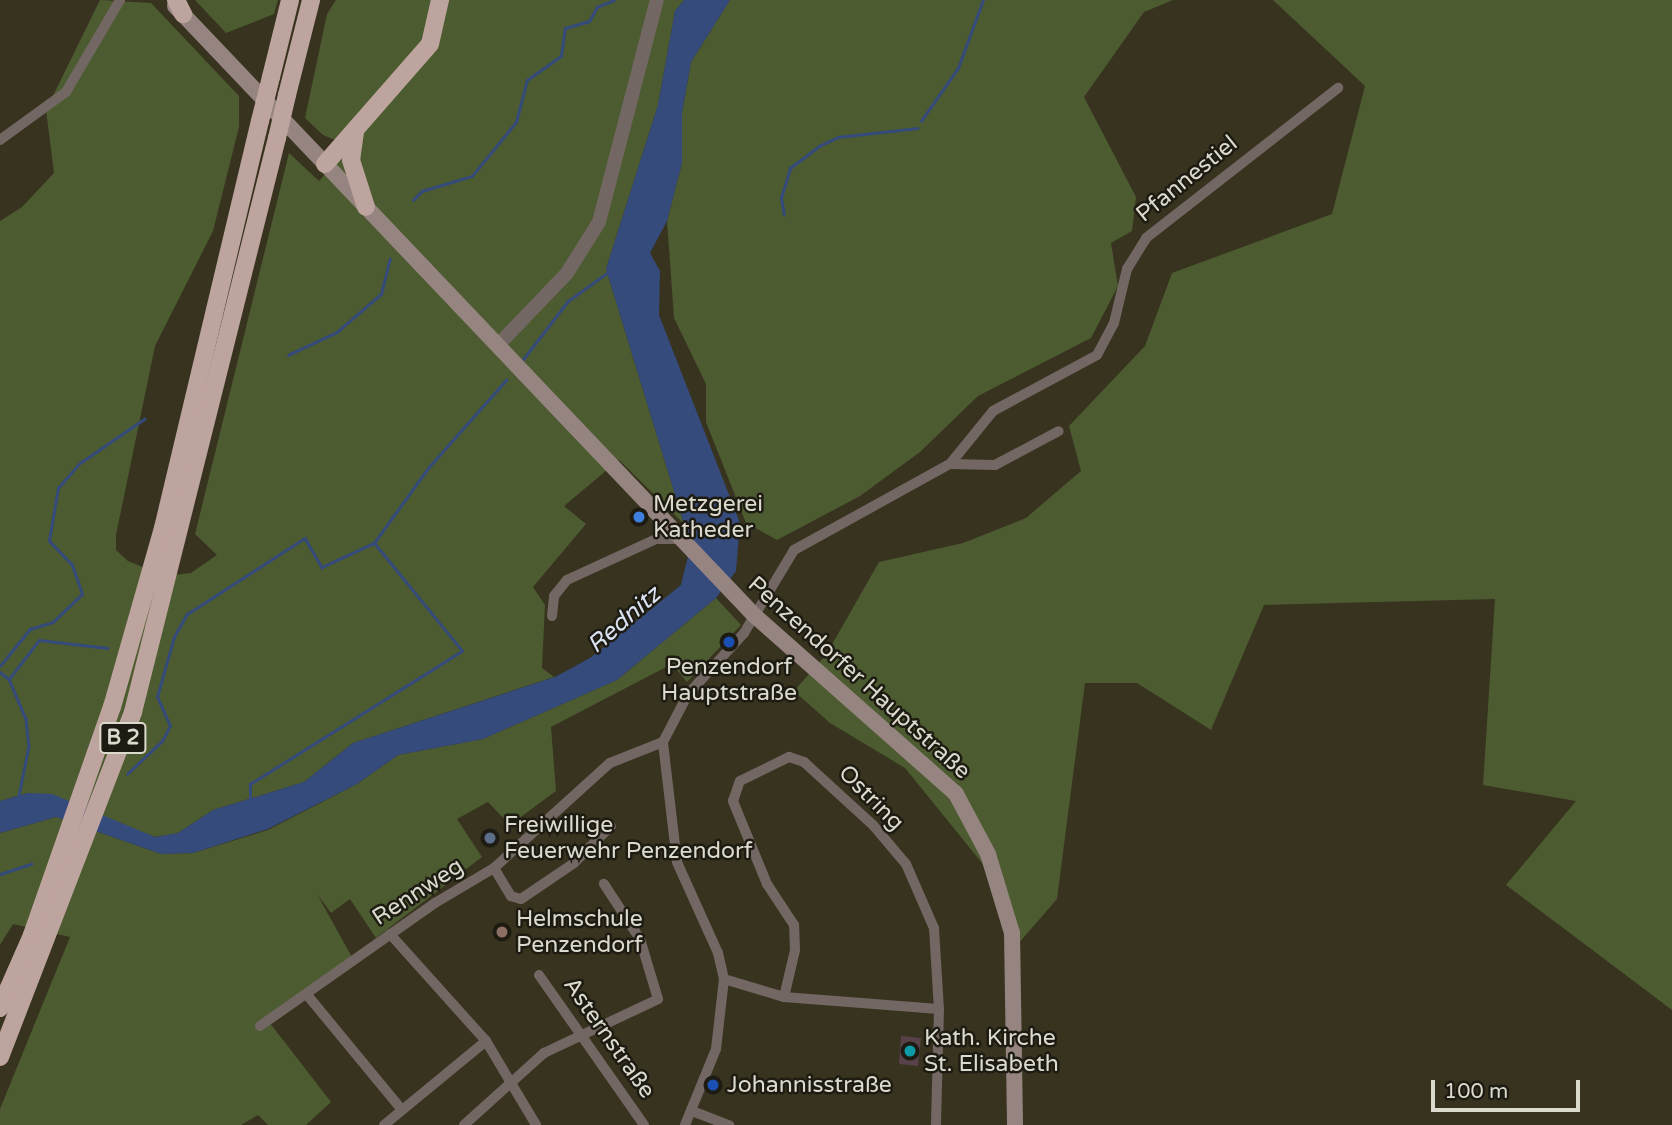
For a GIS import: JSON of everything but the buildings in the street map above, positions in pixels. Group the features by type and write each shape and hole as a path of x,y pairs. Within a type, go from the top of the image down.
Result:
{"highway":[{"name":"B 2","path":"0,1057 49,940 133,712 260,121 290,0"},
{"name":"B 2","path":"0,1008 32,935 172,530 311,0"},
{"path":"297,52 321,0"},
{"path":"325,164 430,44 439,0"},
{"path":"355,132 351,160 366,206"}],"main road":[{"name":"Penzendorfer Hauptstraße","path":"169,0 180,7 325,164 754,615 956,794 988,854 1012,933 1015,1125"}],"street":[{"path":"0,140 66,92 120,0"},
{"path":"498,345 567,273 599,222 657,0"},
{"name":"Pfannestiel","path":"663,742 688,694 754,615 794,550 950,464 993,411 1097,355 1114,323 1127,269 1146,238 1338,88"},
{"path":"950,464 995,465 1059,431"},
{"path":"552,616 554,596 567,580 656,539 685,542"},
{"path":"663,742 677,862 718,953 724,979 716,1049 685,1125"},
{"name":"Rennweg","path":"260,1026 308,996 390,934 494,868 610,762 663,742"},
{"name":"Ostring","path":"784,997 795,950 793,925 761,872 733,801 740,781 789,757 804,762 854,807 906,864 933,928 939,1009"},
{"path":"494,868 511,896 521,899 574,863 611,826"},
{"path":"464,1125 544,1053 580,1031 658,999 640,939 604,884"},
{"path":"390,934 486,1041 514,1082 536,1125"},
{"name":"Asternstraße","path":"539,975 644,1125"},
{"path":"724,979 784,997 939,1009 936,1125"},
{"path":"308,996 401,1109"},
{"path":"384,1125 486,1041"},
{"path":"692,1111 729,1125"}],"green space":[{"path":"100,0 151,3 239,96 239,127 213,231 155,346 116,535 116,550 128,561 165,576 191,573 217,555 195,534 289,153 319,181 350,146 323,135 305,118 327,14 336,0 684,0 675,11 658,105 606,269 684,524 619,460 564,506 586,524 533,587 545,605 542,668 554,677 353,743 304,782 213,810 178,833 156,837 28,793 0,801 0,221 22,207 54,173 46,110"},
{"path":"195,0 278,0 274,14 226,33"},
{"path":"730,0 1173,0 1144,12 1084,97 1136,197 1132,231 1111,243 1118,286 1091,338 978,396 920,452 860,496 777,540 746,523 706,422 706,384 674,318 667,221 682,163 682,113 691,62"},
{"path":"1273,0 1672,0 1672,1010 1506,885 1576,801 1483,785 1495,599 1264,605 1211,730 1137,683 1085,683 1057,899 1018,944 1003,889 905,768 830,723 794,691 826,655 879,562 963,543 1026,518 1081,471 1069,426 1145,346 1172,273 1332,214 1365,86"},
{"path":"716,598 741,625 687,682 672,664 551,727 556,791 510,825 488,802 457,819 482,857 376,938 350,899 331,913 317,894 353,959 266,1018 331,1102 306,1125 268,1125 258,1115 241,1125 0,1125 0,1109 70,937 13,924 0,945 0,833 56,817 161,854 193,853 268,830 357,784 398,755 483,739 617,680"}],"water":[{"path":"684,0 730,0 691,62 682,113 682,163 667,221 650,253 660,271 659,315 740,523 736,571 716,598 617,680 483,739 398,755 357,784 268,829 193,853 161,854 56,817 0,833 0,801 28,793 52,794 155,837 178,833 213,810 304,782 353,743 555,677 590,658 681,585 690,548 606,269 658,105 675,11"}],"waterway":[{"path":"413,200 422,191 472,176 516,122 527,80 561,56 565,28 589,21 597,7 614,0"},
{"path":"921,121 958,68 983,0"},
{"path":"784,215 781,198 790,168 819,146 838,137 917,128"},
{"path":"288,355 337,332 381,294 390,259"},
{"path":"521,362 568,301 607,273"},
{"path":"127,774 162,741 170,726 157,697 174,637 187,614 305,538 322,567 374,543 428,468 506,380"},
{"path":"0,666 30,629 53,622 82,594 72,565 49,541 58,488 80,463 144,419"},
{"path":"250,801 250,784 462,651 374,543"},
{"path":"9,679 39,640 108,648"},
{"path":"0,672 9,679 26,719 29,746 19,796"},
{"path":"0,874 31,864"}],"place":[{"name":"Metzgerei Katheder","path":"639,517"},
{"name":"Penzendorf Hauptstraße","path":"729,642"},
{"name":"Freiwillige Feuerwehr Penzendorf","path":"490,838"},
{"name":"Helmschule Penzendorf","path":"502,932"},
{"name":"Kath. Kirche St. Elisabeth","path":"910,1051"},
{"name":"Johannisstraße","path":"713,1085"}],"water label":[{"name":"Rednitz","path":"624,620"}]}
